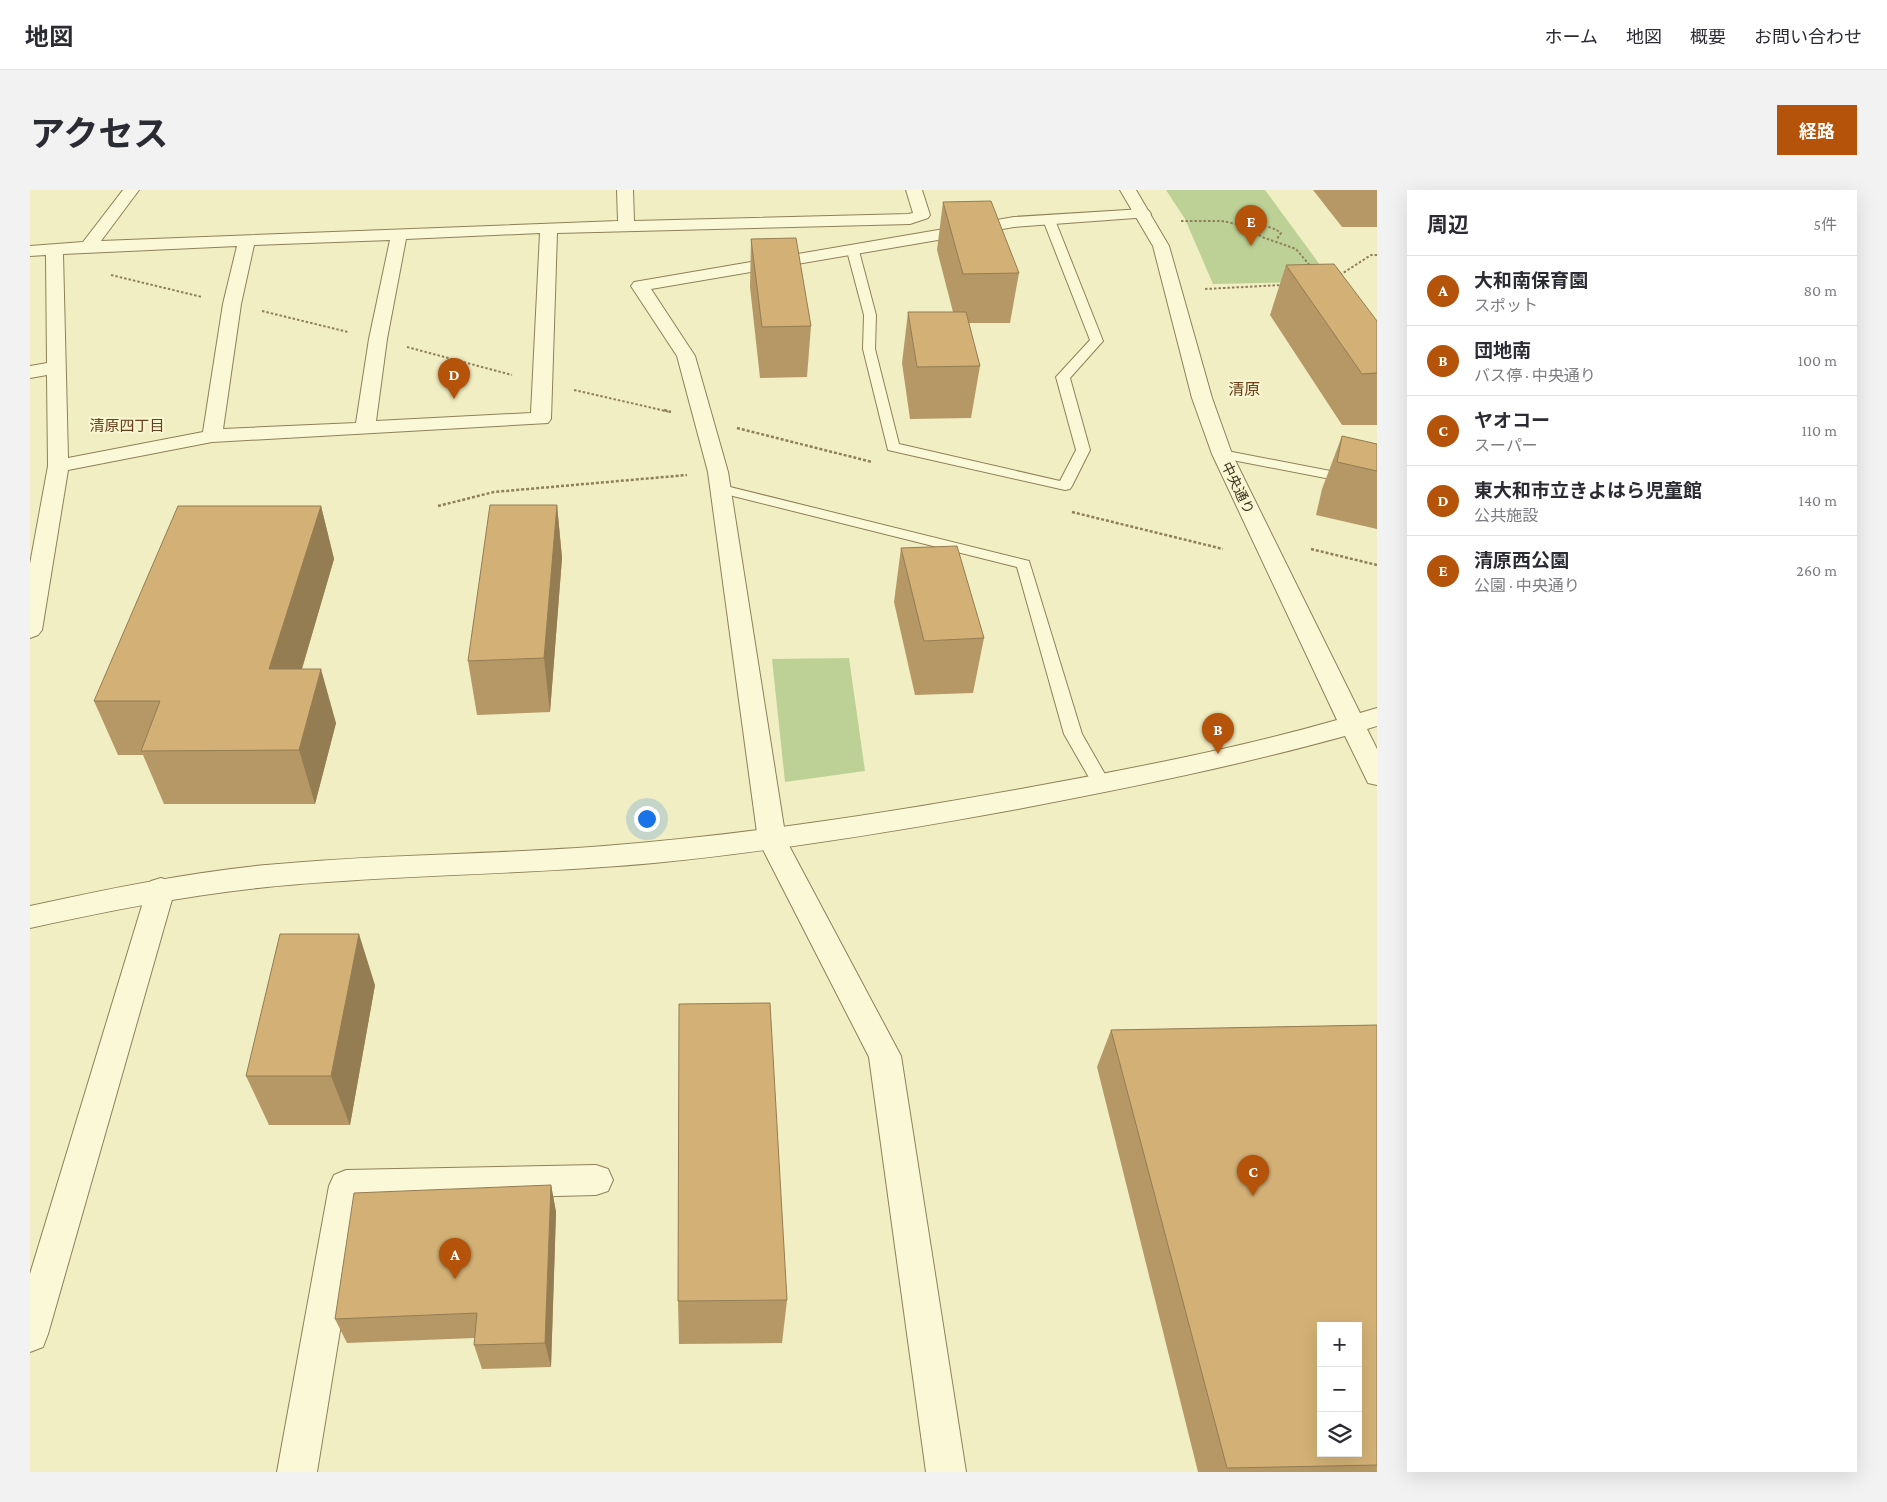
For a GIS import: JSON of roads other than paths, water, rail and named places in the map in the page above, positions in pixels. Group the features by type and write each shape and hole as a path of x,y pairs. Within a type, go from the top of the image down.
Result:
{"street":[{"path":"88,247 131,190"},
{"path":"625,190 626,226"},
{"path":"30,251 549,228 910,219 922,215 914,190"},
{"name":"中央通り","path":"1128,190 1161,246 1202,398 1222,454 1377,776"},
{"path":"946,1472 885,1056 772,840 720,480 686,356 640,286 1014,222 1143,214"},
{"path":"58,466 212,436 541,419 549,228"},
{"path":"365,428 378,339 399,234"},
{"path":"212,436 232,304 248,240"},
{"path":"30,630 58,466 54,249"},
{"path":"30,372 56,367"},
{"path":"30,917 161,889 267,876 600,857 772,840 892,822 1101,783 1303,739 1377,717"},
{"path":"30,1334 161,889"},
{"path":"297,1472 346,1186 596,1180"}],"lane":[{"path":"853,251 870,315 869,349 892,448 1066,486 1084,450 1063,377 1097,341 1049,220"},
{"path":"1222,454 1377,484"},
{"path":"720,480 1024,564 1073,734 1101,783"}],"place":[{"name":"清原西公園","path":"1251,246"},
{"name":"東大和市立きよはら児童館","path":"454,399"},
{"name":"団地南","path":"1218,754"},
{"name":"ヤオコー","path":"1253,1196"},
{"name":"大和南保育園","path":"455,1279"}],"district":[{"name":"清原","path":"1244,389"},
{"name":"清原四丁目","path":"127,426"}]}
